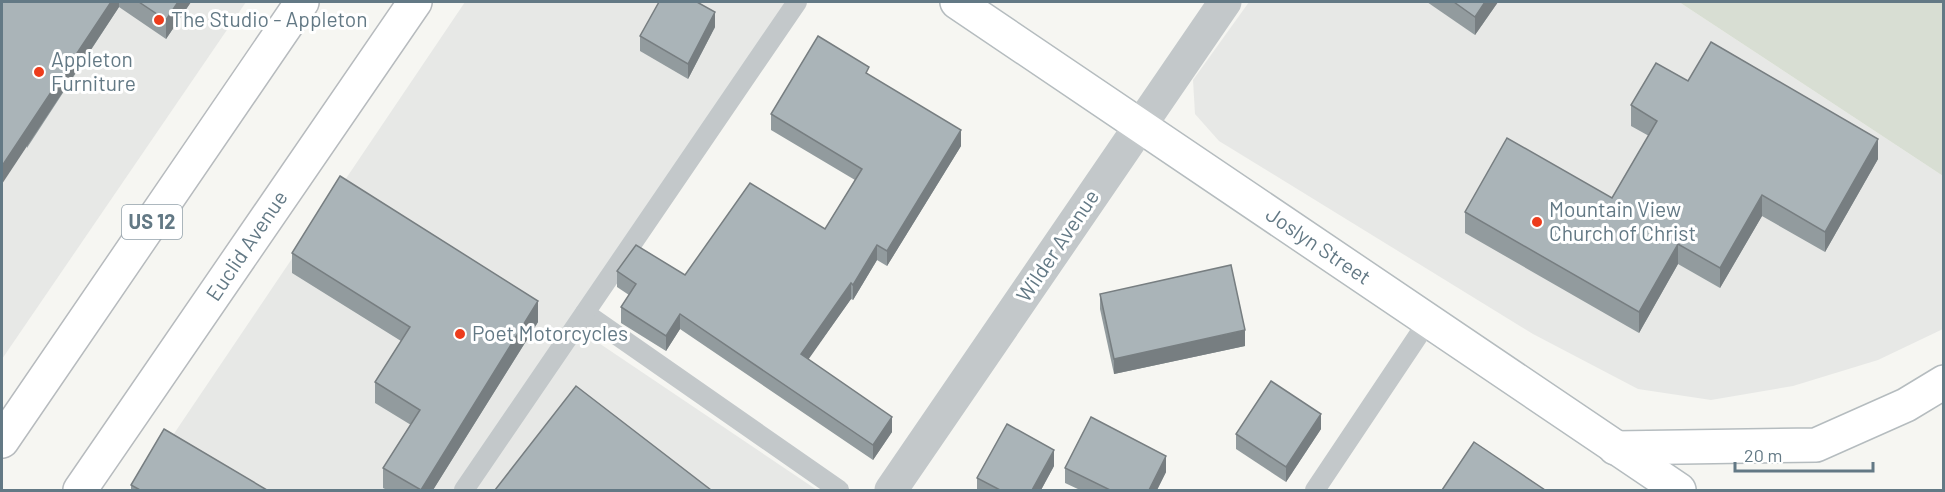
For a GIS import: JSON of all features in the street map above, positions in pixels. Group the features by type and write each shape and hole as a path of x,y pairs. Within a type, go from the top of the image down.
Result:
{"main road":[{"name":"US 12","path":"2,441 302,2"},
{"name":"Euclid Avenue","path":"80,490 415,2"},
{"name":"Joslyn Street","path":"957,2 1679,490"},
{"path":"1615,448 1816,446 1942,386"}],"street":[{"name":"Wilder Avenue","path":"891,490 1225,2"}],"lane":[{"path":"464,490 797,2"},
{"path":"585,313 839,490"},
{"path":"1315,490 1428,321"}],"shaded area":[{"path":"2,2 246,2 2,359"},
{"path":"465,2 797,2 575,327 817,490 136,490"},
{"path":"1249,2 1679,2 1943,176 1943,329 1878,360 1793,386 1711,400 1638,389 1533,334 1219,141 1195,114 1193,80"},
{"path":"1679,2 1943,2 1943,176"}],"building":[{"name":"Appleton Furniture","path":"2,2 111,2 2,166"},
{"path":"139,2 178,2 166,20"},
{"path":"659,2 697,2 715,12 688,64 640,36"},
{"path":"1454,2 1485,2 1475,17"},
{"path":"818,36 869,67 866,73 961,130 887,251 877,245 853,285 851,283 801,354 892,417 873,445 680,314 666,336 621,307 636,284 617,271 636,245 685,275 750,183 825,229 862,169 771,114"},
{"path":"1711,42 1878,139 1825,232 1762,195 1720,268 1678,244 1639,312 1465,212 1507,138 1612,198 1657,121 1631,105 1656,63 1688,81"},
{"name":"Poet Motorcycles","path":"340,176 538,301 421,490 383,468 420,410 375,382 410,327 292,253"},
{"path":"1231,265 1245,330 1114,359 1100,294"},
{"path":"1271,381 1321,414 1286,467 1236,434"},
{"path":"576,386 711,490 495,490"},
{"path":"1091,417 1166,456 1149,490 1110,490 1065,468"},
{"path":"1007,424 1054,450 1032,490 1000,490 977,478"},
{"path":"164,429 267,490 140,490 131,485"},
{"path":"1474,442 1545,490 1442,490"}],"place":[{"name":"The Studio - Appleton","path":"159,20"},
{"name":"Appleton Furniture","path":"39,72"},
{"name":"Mountain View Church of Christ","path":"1537,222"},
{"name":"Poet Motorcycles","path":"460,334"}]}
